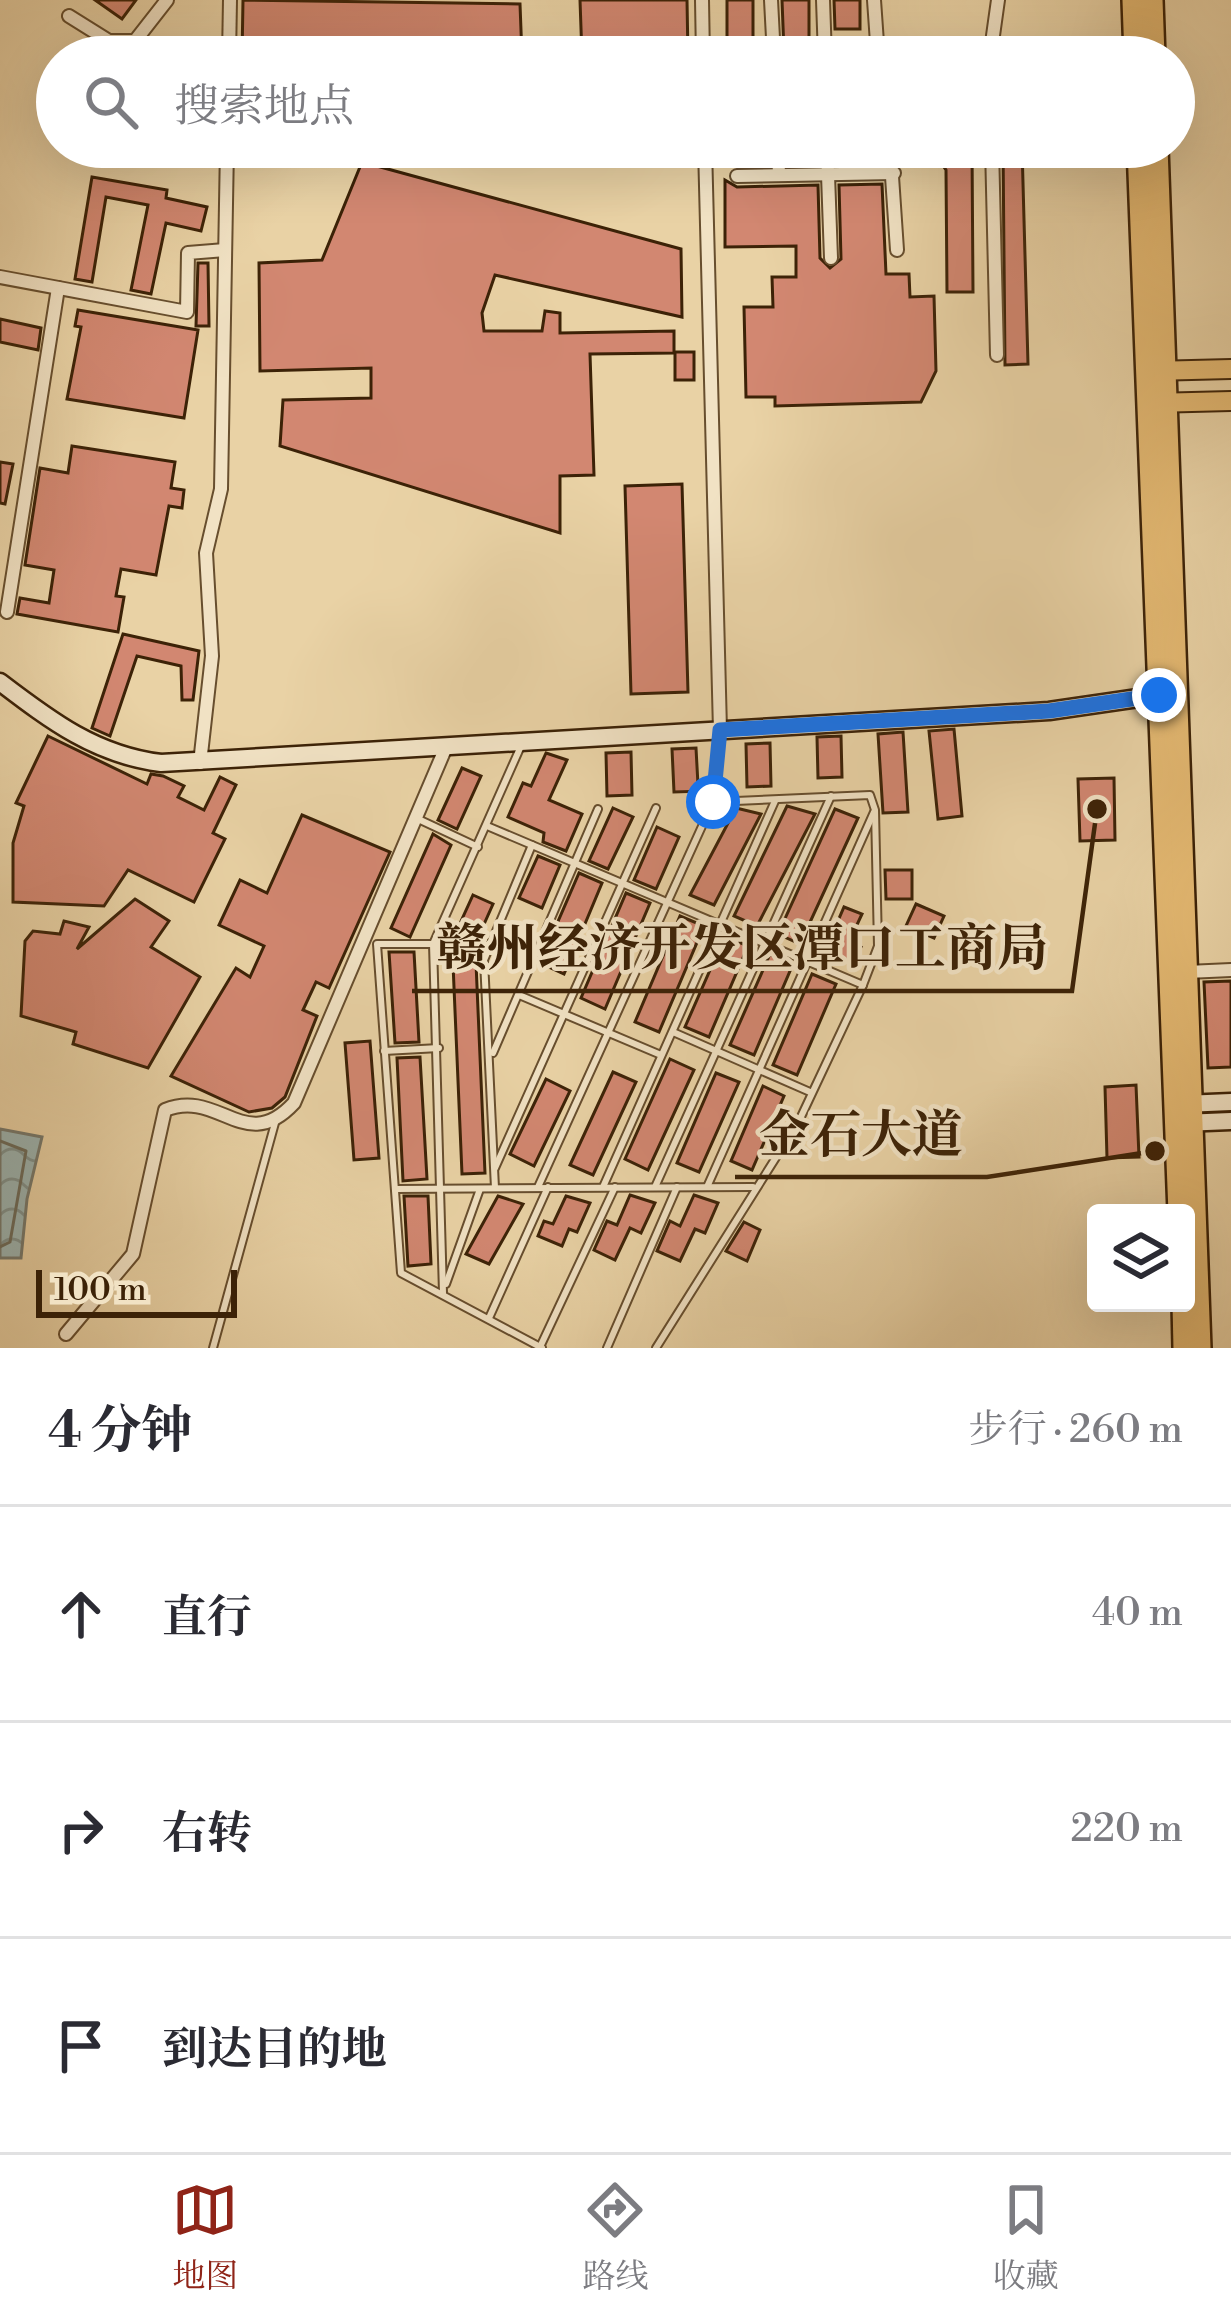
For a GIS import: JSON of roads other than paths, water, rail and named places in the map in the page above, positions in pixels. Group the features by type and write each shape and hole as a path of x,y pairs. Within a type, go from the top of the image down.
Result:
{"highway":[{"path":"1133,0 1134,36"},
{"path":"1152,0 1153,36"},
{"path":"1140,168 1156,371"},
{"path":"1157,168 1157,403 1187,972 1179,1204"},
{"path":"1157,403 1159,695 1200,1348"},
{"path":"1183,1312 1184,1348"}],"main road":[{"path":"1156,371 1231,369"},
{"path":"1157,403 1231,401"},
{"path":"0,682 80,740 126,759 200,763 1049,711 1159,695"},
{"path":"1184,1113 1231,1102"},
{"path":"1184,1113 1231,1121"}],"street":[{"path":"139,36 167,0"},
{"path":"229,36 230,0"},
{"path":"701,0 702,36"},
{"path":"771,0 772,36"},
{"path":"823,0 824,36"},
{"path":"874,0 877,36"},
{"path":"993,36 998,0"},
{"path":"69,16 102,36"},
{"path":"200,763 212,656 206,553 221,489 227,168"},
{"path":"706,168 720,730"},
{"path":"779,168 779,175"},
{"path":"828,168 831,258"},
{"path":"893,168 896,250"},
{"path":"993,168 997,355"},
{"path":"737,176 894,173"},
{"path":"0,277 188,312 188,253 225,250"},
{"path":"7,612 58,288"},
{"path":"0,545 19,548"},
{"path":"66,1334 133,1254 166,1110 202,1106 239,1122 275,1123 307,1078 446,747"},
{"path":"1187,972 1231,970"}],"lane":[{"path":"538,1187 713,802 720,730"},
{"path":"443,1293 444,1187 433,944 522,744"},
{"path":"656,1348 799,1121 878,946 875,810 870,795 713,802"},
{"path":"656,1187 831,796"},
{"path":"603,1187 776,800"},
{"path":"495,1168 656,808"},
{"path":"490,1059 598,809"},
{"path":"706,1187 875,810"},
{"path":"416,818 478,847"},
{"path":"487,826 863,985"},
{"path":"495,1187 484,960 532,845"},
{"path":"433,944 377,944 401,1273 541,1347 615,1187"},
{"path":"519,995 661,1055"},
{"path":"673,1032 810,1092"},
{"path":"384,1052 440,1048"},
{"path":"213,1348 275,1123"},
{"path":"443,1293 480,1187"},
{"path":"489,1318 548,1187"},
{"path":"607,1348 677,1187"},
{"path":"396,1189 754,1187"}],"water":[{"path":"0,1129 42,1137 27,1199 21,1258 0,1258"}],"place":[{"name":"赣州经济开发区潭口工商局","path":"1097,809"},
{"name":"金石大道","path":"1155,1151"}]}
